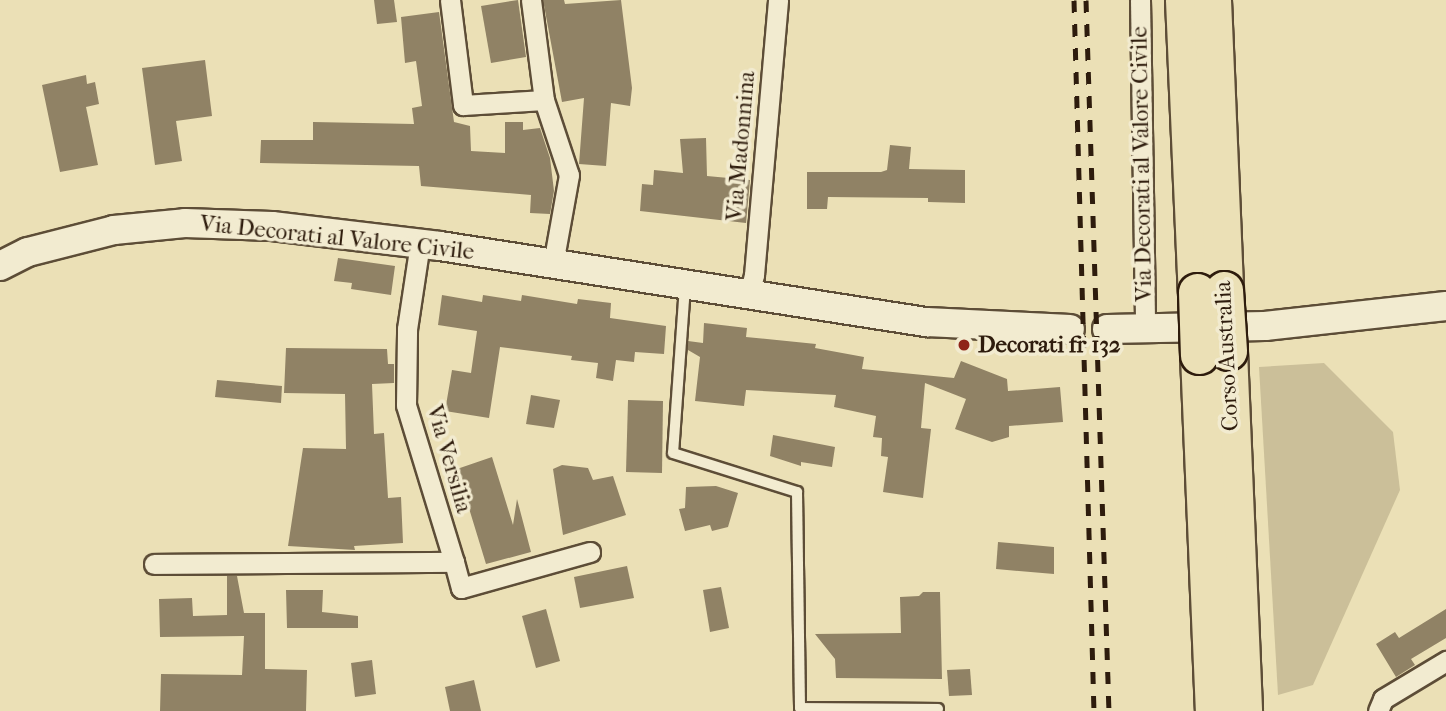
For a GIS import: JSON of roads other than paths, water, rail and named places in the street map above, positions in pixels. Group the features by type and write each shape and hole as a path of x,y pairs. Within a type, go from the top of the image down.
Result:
{"highway":[{"name":"Corso Australia","path":"1184,0 1211,291 1242,711"},
{"name":"Corso Australia","path":"1211,291 1212,0"},
{"name":"Corso Australia","path":"1214,353 1214,711"}],"street":[{"path":"450,0 463,105 544,100"},
{"path":"531,0 544,100 569,175 553,264"},
{"name":"Via Madonnina","path":"749,295 754,275 778,0"},
{"name":"Via Decorati al Valore Civile","path":"1140,0 1145,328"},
{"name":"Via Decorati al Valore Civile","path":"0,266 28,252 90,236 185,223 272,226 420,243 937,323 1070,329"},
{"name":"Via Versilia","path":"420,243 407,329 406,405 461,588 590,552"},
{"name":"Via Decorati al Valore Civile","path":"1107,329 1311,323 1446,306"},
{"path":"154,564 453,562"},
{"path":"1378,711 1383,699 1446,662"}],"lane":[{"path":"685,285 673,453 797,492 800,708 938,709"}],"railway":[{"path":"1074,0 1094,711"},
{"path":"1086,0 1109,711"}],"place":[{"name":"Decorati fr 132","path":"964,345"}]}
